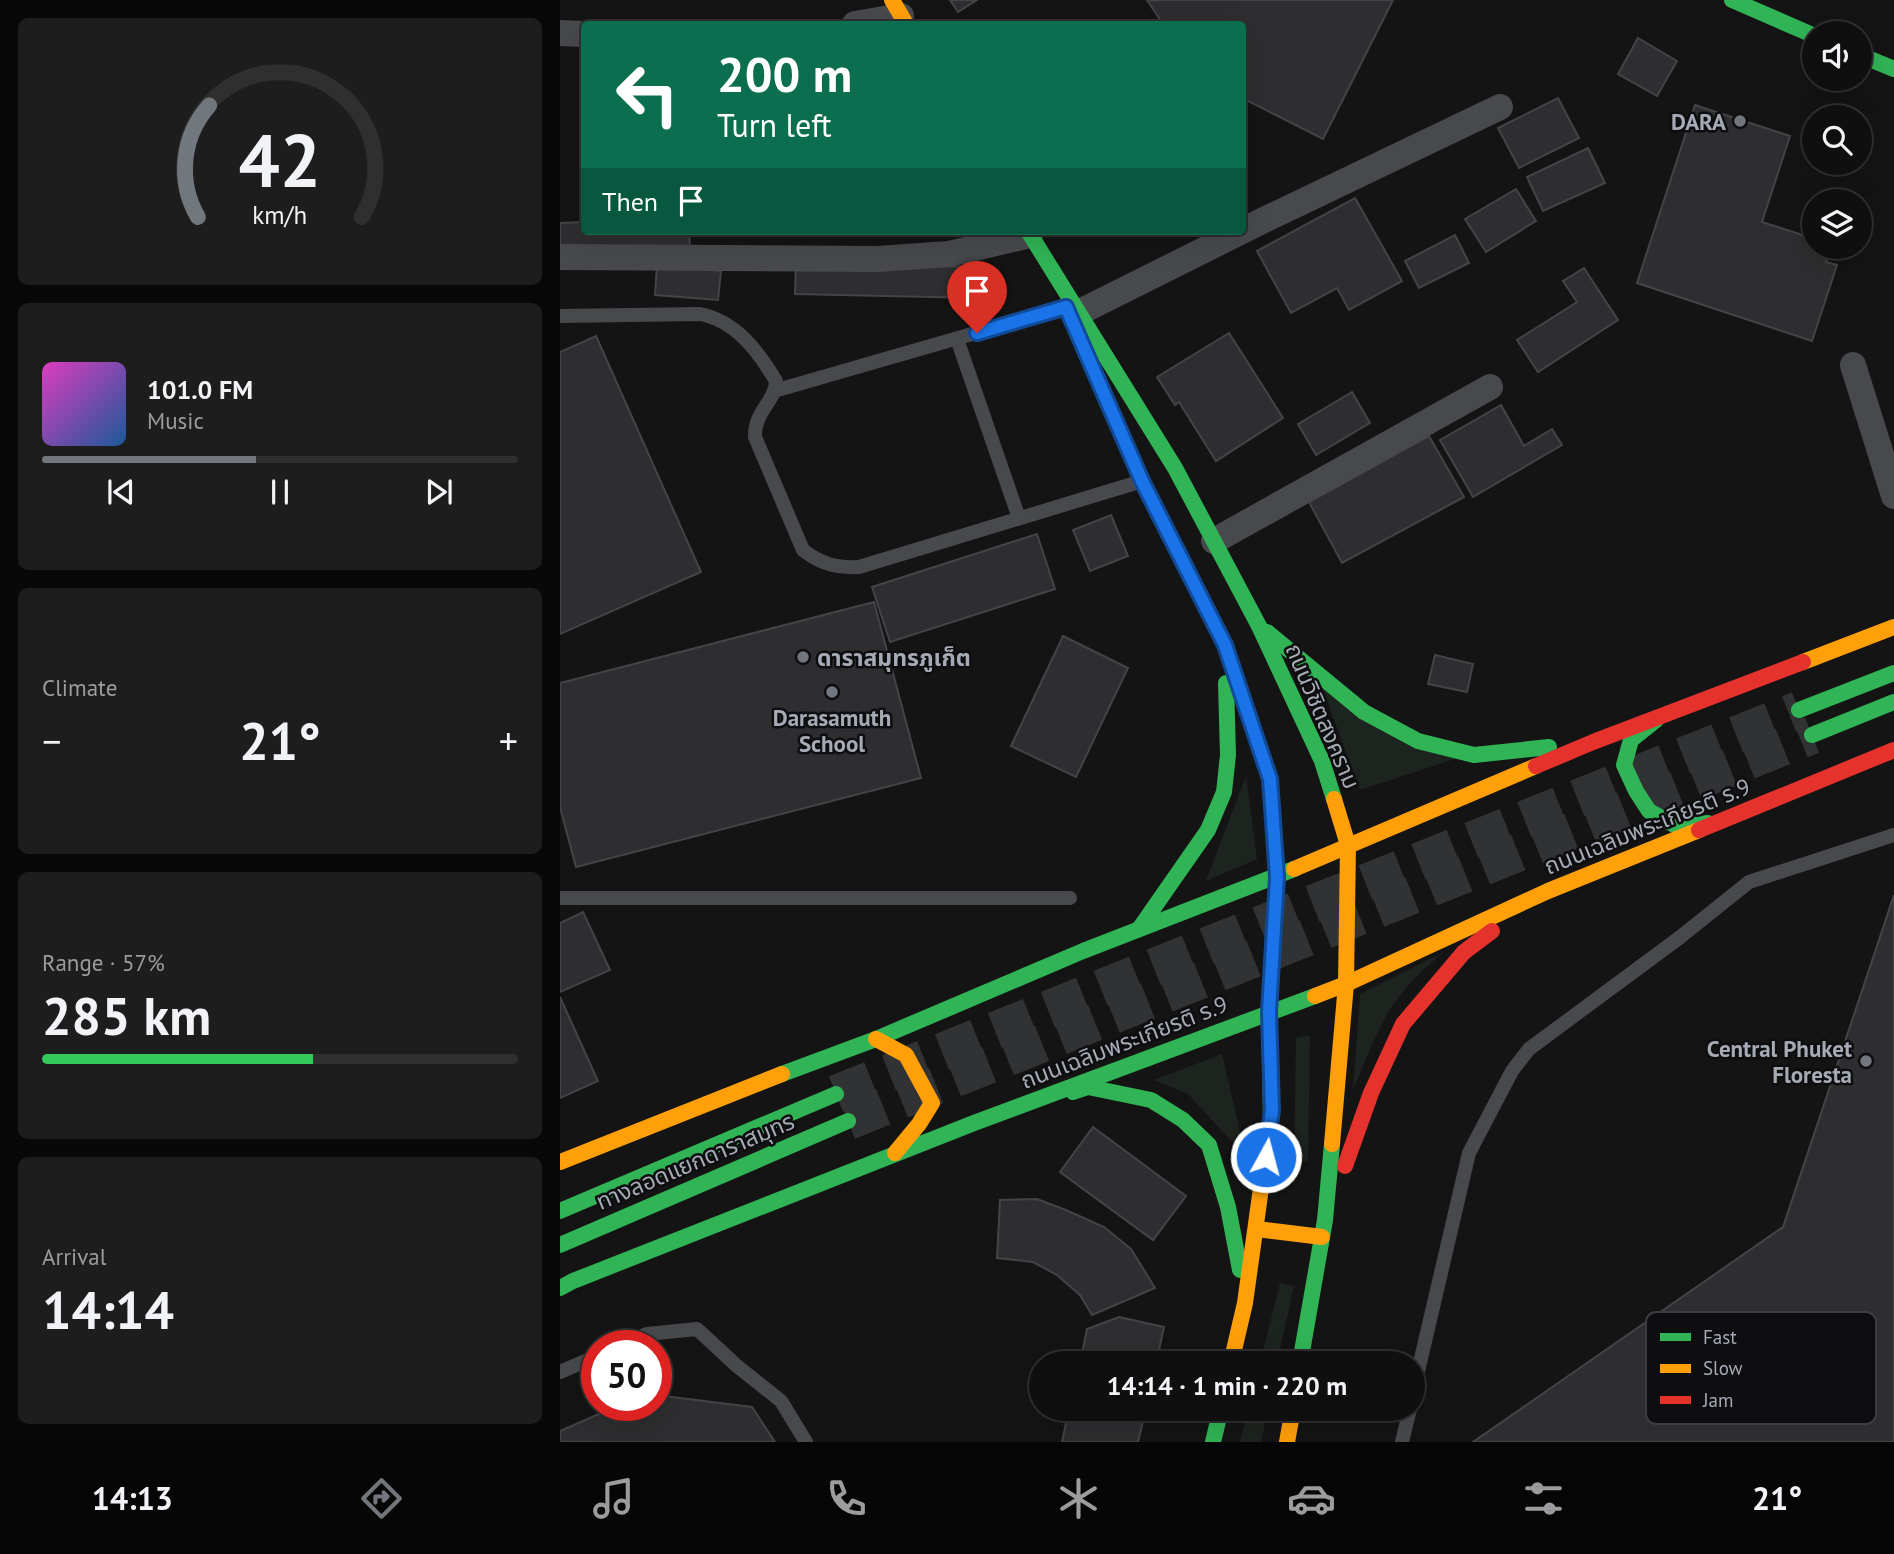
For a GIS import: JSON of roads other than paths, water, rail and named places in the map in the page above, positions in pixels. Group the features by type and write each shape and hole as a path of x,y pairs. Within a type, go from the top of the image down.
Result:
{"main road":[{"path":"1746,3 1802,30"},
{"path":"1872,60 1894,69"},
{"name":"ถนนวิชิตสงคราม","path":"1030,235 1072,310 1175,468 1259,626 1322,761 1348,845 1346,984 1325,1220 1302,1351"},
{"name":"ถนนวิชิตสงคราม","path":"1072,310 1091,363 1142,481 1225,645 1270,779 1277,877 1269,1012 1272,1110 1257,1229 1234,1351"},
{"path":"1259,626 1364,712 1418,741 1474,755 1593,742"},
{"path":"560,1162 876,1039 1083,951 1277,877 1665,713 1894,627"},
{"path":"1139,929 1208,830 1224,792 1228,755 1225,645"},
{"path":"1799,710 1894,673"},
{"path":"1812,735 1894,702"},
{"path":"1665,713 1631,740 1624,765 1636,791 1649,811 1678,827 1721,821"},
{"name":"ถนนเฉลิมพระเกียรติ ร.9","path":"560,1287 974,1123 1346,984 1548,891 1894,750"},
{"path":"1325,1220 1371,1093 1404,1024 1464,952 1548,891"},
{"path":"876,1039 906,1055 932,1103 894,1155"},
{"path":"974,1123 1088,1087 1151,1100 1183,1120 1209,1144 1228,1207 1245,1303"},
{"name":"ทางลอดแยกดาราสมุทร","path":"560,1211 836,1094"},
{"name":"ทางลอดแยกดาราสมุทร","path":"560,1245 848,1121"},
{"path":"1257,1229 1322,1237"},
{"path":"1213,1442 1218,1421"},
{"path":"1287,1442 1291,1421"}],"street":[{"path":"867,21 900,13"},
{"path":"560,33 581,34"},
{"path":"1246,228 1500,107"},
{"path":"560,257 878,260 949,254 1021,235"},
{"path":"1072,310 1232,235"},
{"path":"1853,365 1894,496"},
{"path":"1214,541 1490,387"}],"lane":[{"path":"774,391 957,339 1072,310"},
{"path":"560,316 693,314 713,318 732,327 744,337 776,381 774,391 760,413 755,437 803,550 828,565 859,567 1142,481"},
{"path":"957,339 1019,518"},
{"path":"1423,1351 1469,1153 1512,1071 1529,1049 1679,938 1749,882 1894,835"},
{"path":"560,898 1070,898"},
{"path":"672,1332 697,1329 781,1401 806,1442"},
{"path":"560,1372 581,1363"},
{"path":"1402,1442 1407,1421"}],"tunnel":[{"path":"836,1094 1799,710"},
{"path":"848,1121 1812,735"}],"place":[{"name":"DARA","path":"1740,121"},
{"name":"ดาราสมุทรภูเก็ต","path":"803,657"},
{"name":"Darasamuth School","path":"832,692"},
{"name":"Central Phuket Floresta","path":"1866,1061"}]}
